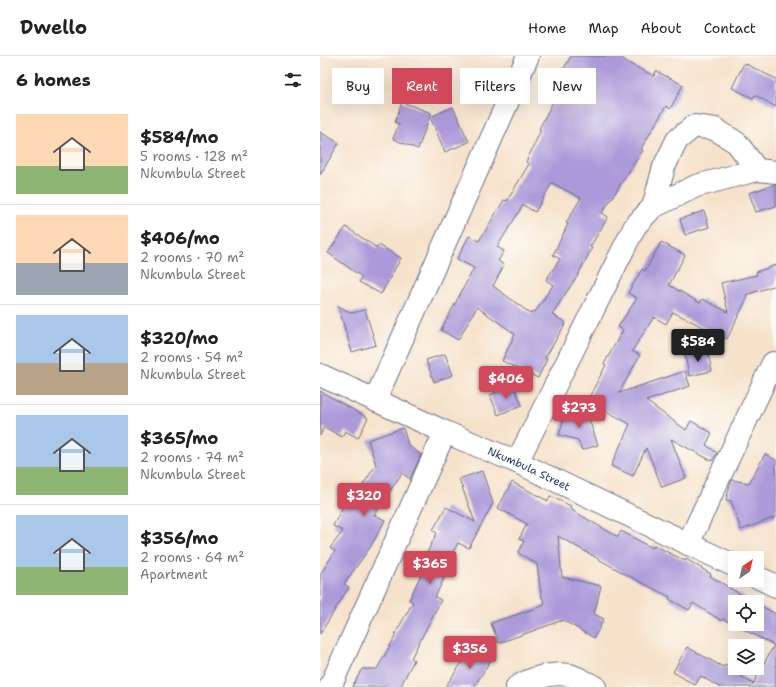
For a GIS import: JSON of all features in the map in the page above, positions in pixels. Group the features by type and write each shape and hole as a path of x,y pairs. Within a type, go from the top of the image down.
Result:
{"street":[{"path":"375,400 528,56"},
{"path":"653,208 664,167 677,140 694,126 715,129 737,143 766,171"},
{"path":"517,462 635,226 653,208 696,186 766,171"},
{"path":"688,544 773,363"},
{"name":"Nkumbula Street","path":"320,375 445,432 517,462 728,563"},
{"path":"330,687 445,432"},
{"path":"764,580 776,586"},
{"path":"518,687 528,681 545,676 569,675 595,687"}],"building":[{"path":"571,56 619,56 628,63 654,76 656,71 683,85 670,109 666,106 641,149 643,150 602,213 608,217 590,247 592,248 578,275 552,314 566,323 545,358 547,359 538,378 502,361 515,334 477,307 458,340 441,330 474,268 457,259 469,236 479,241 504,200 507,201 529,164 526,162 541,130 539,129 552,104 596,104 596,68 564,68","holes":["552,183 581,198 566,223 568,224 553,255 560,259 546,280 553,285 535,312 533,311 531,314 493,286 504,265 498,261 504,251 497,247 523,205 535,212"]},
{"path":"744,63 776,79 776,107 755,95 753,98 732,88"},
{"path":"401,104 407,104 431,113 418,149 393,139 399,124 395,122"},
{"path":"453,107 469,142 445,152 430,117"},
{"path":"320,132 339,143 320,175"},
{"path":"776,184 776,206 756,212 749,193"},
{"path":"704,211 709,227 685,235 680,219"},
{"path":"346,227 377,248 379,245 401,258 381,294 359,282 362,277 328,253"},
{"path":"661,242 685,255 669,285 700,303 702,299 728,312 721,283 757,275 756,272 776,265 776,285 746,295 747,298 727,339 673,312 666,324 654,317 632,351 640,355 619,393 685,371 690,386 646,401 686,430 691,421 712,433 706,445 717,453 712,461 671,439 686,478 662,487 646,448 633,476 611,466 630,424 587,401 606,365 604,364 623,330 618,327 637,298 628,293 642,269 645,271"},
{"path":"338,306 352,313 365,310 376,345 352,352"},
{"path":"707,349 712,371 689,376 685,354"},
{"path":"445,354 453,375 434,382 426,360"},
{"path":"513,385 522,405 498,415 490,395"},
{"path":"320,391 368,418 358,438 345,431 342,437 324,427 320,436"},
{"path":"584,405 598,445 582,450 578,440 559,435 566,411 579,414"},
{"path":"403,428 408,445 421,455 410,479 402,473 374,515 385,520 371,546 344,584 349,587 320,634 320,575 335,551 330,548 343,531 333,526 346,501 351,503 376,465 368,440"},
{"path":"765,454 776,460 776,517 741,530 731,501 726,500 730,485 732,480 749,483"},
{"path":"482,471 493,503 469,548 458,543 444,568 448,570 435,597 441,600 411,658 414,660 400,687 352,687 362,669 377,669 395,637 394,636 413,602 409,600 424,568 420,566 437,533 433,530 446,507 475,522 459,479"},
{"path":"512,482 548,501 550,496 571,506 570,509 618,537 621,531 652,548 654,545 685,561 686,559 741,595 728,595 728,622 723,619 722,621 693,603 689,610 669,599 670,597 625,574 558,536 562,577 601,586 594,614 604,619 594,638 563,620 499,643 491,623 545,605 541,594 537,564 518,553 524,541 519,539 527,524 498,508"},
{"path":"764,608 776,614 776,687 719,687 701,676 695,685 673,672 687,647 723,667 725,665 728,667 728,675 740,675 753,684 758,675 764,675 764,664 774,645 747,631 764,631"},
{"path":"473,647 492,658 474,687 445,687"}]}
